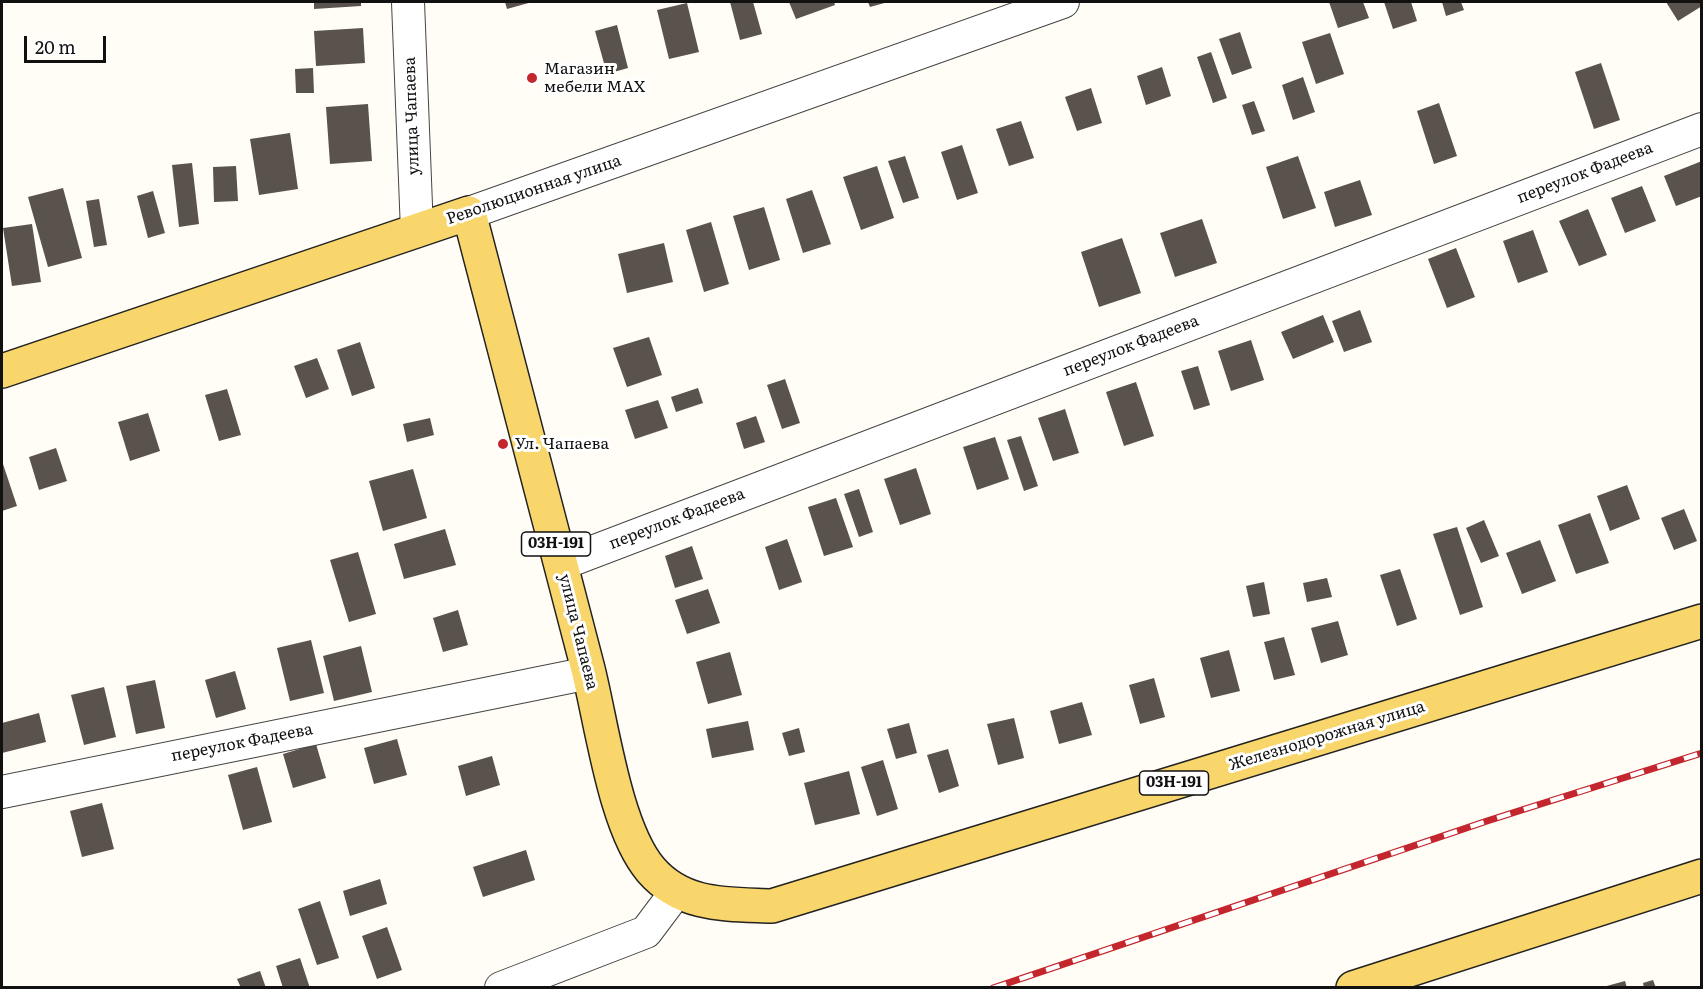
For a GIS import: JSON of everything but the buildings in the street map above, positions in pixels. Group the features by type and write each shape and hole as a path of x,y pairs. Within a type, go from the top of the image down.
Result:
{"main road":[{"name":"Революционная улица","path":"2,371 469,213"},
{"name":"улица Чапаева","path":"469,213 589,672 623,817 635,847 652,871"},
{"name":"Железнодорожная улица","path":"652,871 676,892 706,903 772,906 1701,621"},
{"path":"1353,987 1701,876"}],"street":[{"name":"улица Чапаева","path":"408,2 417,231"},
{"name":"Революционная улица","path":"469,213 1063,2"},
{"name":"переулок Фадеева","path":"561,564 1701,129"},
{"name":"переулок Фадеева","path":"2,792 589,672"},
{"path":"501,987 645,932 676,892"}],"railway":[{"path":"993,988 1487,821 1702,753"}],"place":[{"name":"Магазин мебели MAX","path":"532,78"},
{"name":"Ул. Чапаева","path":"503,444"}]}
